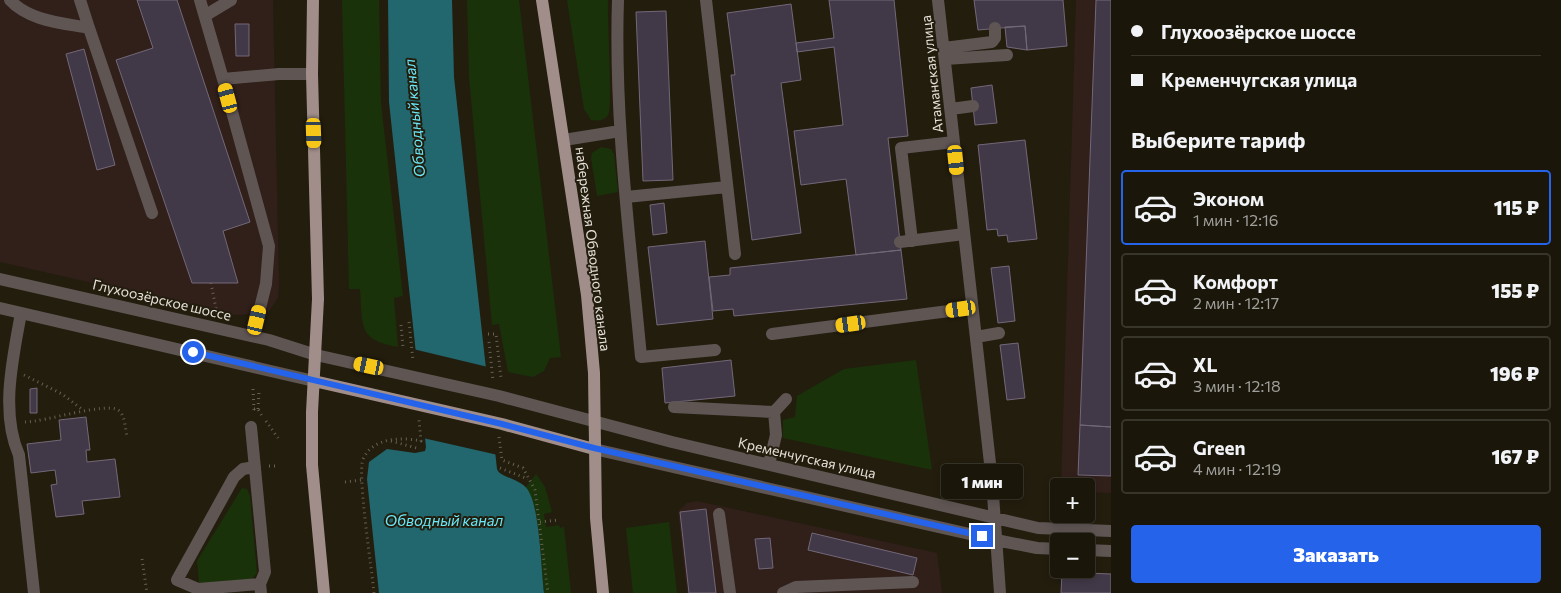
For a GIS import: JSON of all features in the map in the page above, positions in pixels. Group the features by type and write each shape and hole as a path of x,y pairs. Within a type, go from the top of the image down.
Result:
{"main road":[{"path":"313,0 312,74 318,299 312,465 324,593"},
{"name":"набережная Обводного канала","path":"542,0 587,295 595,421 596,525 604,593"},
{"path":"314,381 502,424 594,448"}],"street":[{"path":"10,0 18,8 46,20 89,28"},
{"path":"80,0 152,213"},
{"path":"200,0 206,15 269,246 266,284 253,336"},
{"path":"206,15 231,0"},
{"path":"618,0 616,56 620,131 641,357 715,350"},
{"path":"706,0 735,254"},
{"name":"Атаманская улица","path":"938,0 976,336 1000,593"},
{"path":"944,54 992,42 995,38 995,28"},
{"path":"944,54 1007,55"},
{"path":"222,79 279,74 312,74"},
{"path":"951,109 973,106"},
{"path":"564,140 620,131"},
{"path":"954,142 901,148 906,242 964,234"},
{"path":"626,197 728,188"},
{"name":"Глухоозёрское шоссе","path":"0,279 253,336 316,355 410,375"},
{"path":"0,308 314,381"},
{"path":"772,334 972,308"},
{"path":"21,313 10,367 8,420 10,440 19,455 34,593"},
{"path":"976,336 999,333"},
{"path":"0,377 10,367"},
{"name":"Кременчугская улица","path":"410,375 1038,528 1111,531"},
{"path":"769,464 776,435 774,412 786,399"},
{"path":"674,407 774,412"},
{"path":"251,427 255,467 265,572 260,588 198,589 177,580 234,477 243,469 255,467"},
{"path":"594,448 996,540 1050,549"},
{"path":"720,514 730,593"},
{"path":"1095,550 1111,551"},
{"path":"783,593 796,587 913,582"}],"path":[{"path":"211,283 217,315"},
{"path":"409,322 410,333"},
{"path":"401,325 403,347"},
{"path":"488,334 496,334 501,378"},
{"path":"489,342 490,353"},
{"path":"10,367 62,394 83,411"},
{"path":"253,389 256,409 259,392"},
{"path":"8,420 27,422 83,411 113,408 122,415 127,436"},
{"path":"374,593 362,480 362,460 374,446 391,441 420,449"},
{"path":"500,468 528,479 535,490 548,593"},
{"path":"345,482 362,480"},
{"path":"540,522 559,520"},
{"path":"142,559 146,593"}],"shaded area":[{"path":"0,0 273,0 279,285 278,298 269,311 257,314 234,315 0,262"},
{"path":"1076,0 1111,0 1111,493 1095,492 1095,478 1061,478"},
{"path":"697,501 937,553 942,593 687,593 678,511 687,503"}],"green space":[{"path":"342,0 379,0 381,103 403,296 394,298 398,347 375,340 369,335 365,329 361,312 360,289 349,289"},
{"path":"467,0 519,0 561,357 550,358 544,371 533,377 508,372 499,324 492,325 469,77"},
{"path":"567,0 608,0 609,109 608,115 600,120 591,120 584,109"},
{"path":"601,147 611,149 614,154 618,192 597,196 591,158 592,153"},
{"path":"916,360 932,470 783,438 783,420 795,417 797,396 844,369"},
{"path":"536,474 545,487 552,512 544,514 546,527 559,525 560,528 564,527 571,593 544,593 538,524 526,487"},
{"path":"242,488 247,489 250,496 257,573 252,579 199,583 197,561"},
{"path":"669,522 677,593 633,593 626,528"}],"water":[{"name":"Обводный канал","path":"388,0 452,0 454,77 497,469 502,474 524,486 532,499 538,524 544,593 379,593 367,479 369,462 387,449 415,453 425,451 426,447 389,102"}],"pier":[{"path":"413,349 488,367 498,455 423,438"}],"building":[{"path":"137,0 177,0 250,222 223,231 238,283 192,283 116,60 153,48"},
{"path":"829,0 894,0 908,136 888,138 901,250 856,255 846,179 801,185 794,131 843,125 834,47 797,52 796,43 834,38"},
{"path":"974,0 1063,0 1067,46 1027,50 1025,26 978,30"},
{"path":"1096,0 1111,0 1111,427 1080,425"},
{"path":"791,4 801,80 781,83 801,233 752,240 731,75 735,75 727,13"},
{"path":"666,11 673,180 643,181 636,12"},
{"path":"235,24 249,24 249,56 236,56"},
{"path":"1025,26 1027,50 1007,47 1005,27"},
{"path":"84,49 115,165 97,170 66,54"},
{"path":"992,85 997,123 975,125 971,88"},
{"path":"1025,140 1037,239 1008,242 1007,235 998,236 997,229 987,230 978,145"},
{"path":"664,203 667,233 653,235 650,205"},
{"path":"705,241 713,319 657,325 648,247"},
{"path":"901,250 907,299 734,316 733,309 713,311 709,277 730,275 730,268"},
{"path":"1009,266 1015,321 998,323 991,268"},
{"path":"1018,343 1025,398 1007,400 1000,345"},
{"path":"731,360 735,396 665,403 662,368"},
{"path":"37,388 37,413 30,413 30,389"},
{"path":"86,417 90,450 86,450 87,462 115,459 120,497 82,501 84,514 56,517 51,485 57,484 55,470 31,473 27,444 61,440 59,420"},
{"path":"1080,425 1111,427 1111,476 1078,475"},
{"path":"706,509 716,593 689,593 680,512"},
{"path":"812,533 917,558 913,575 808,550"},
{"path":"770,538 773,568 759,569 755,539"},
{"path":"1095,573 1111,574 1111,593 1061,593 1062,578 1095,578"}],"route":[{"path":"193,352 502,424 594,448 982,536"}]}
